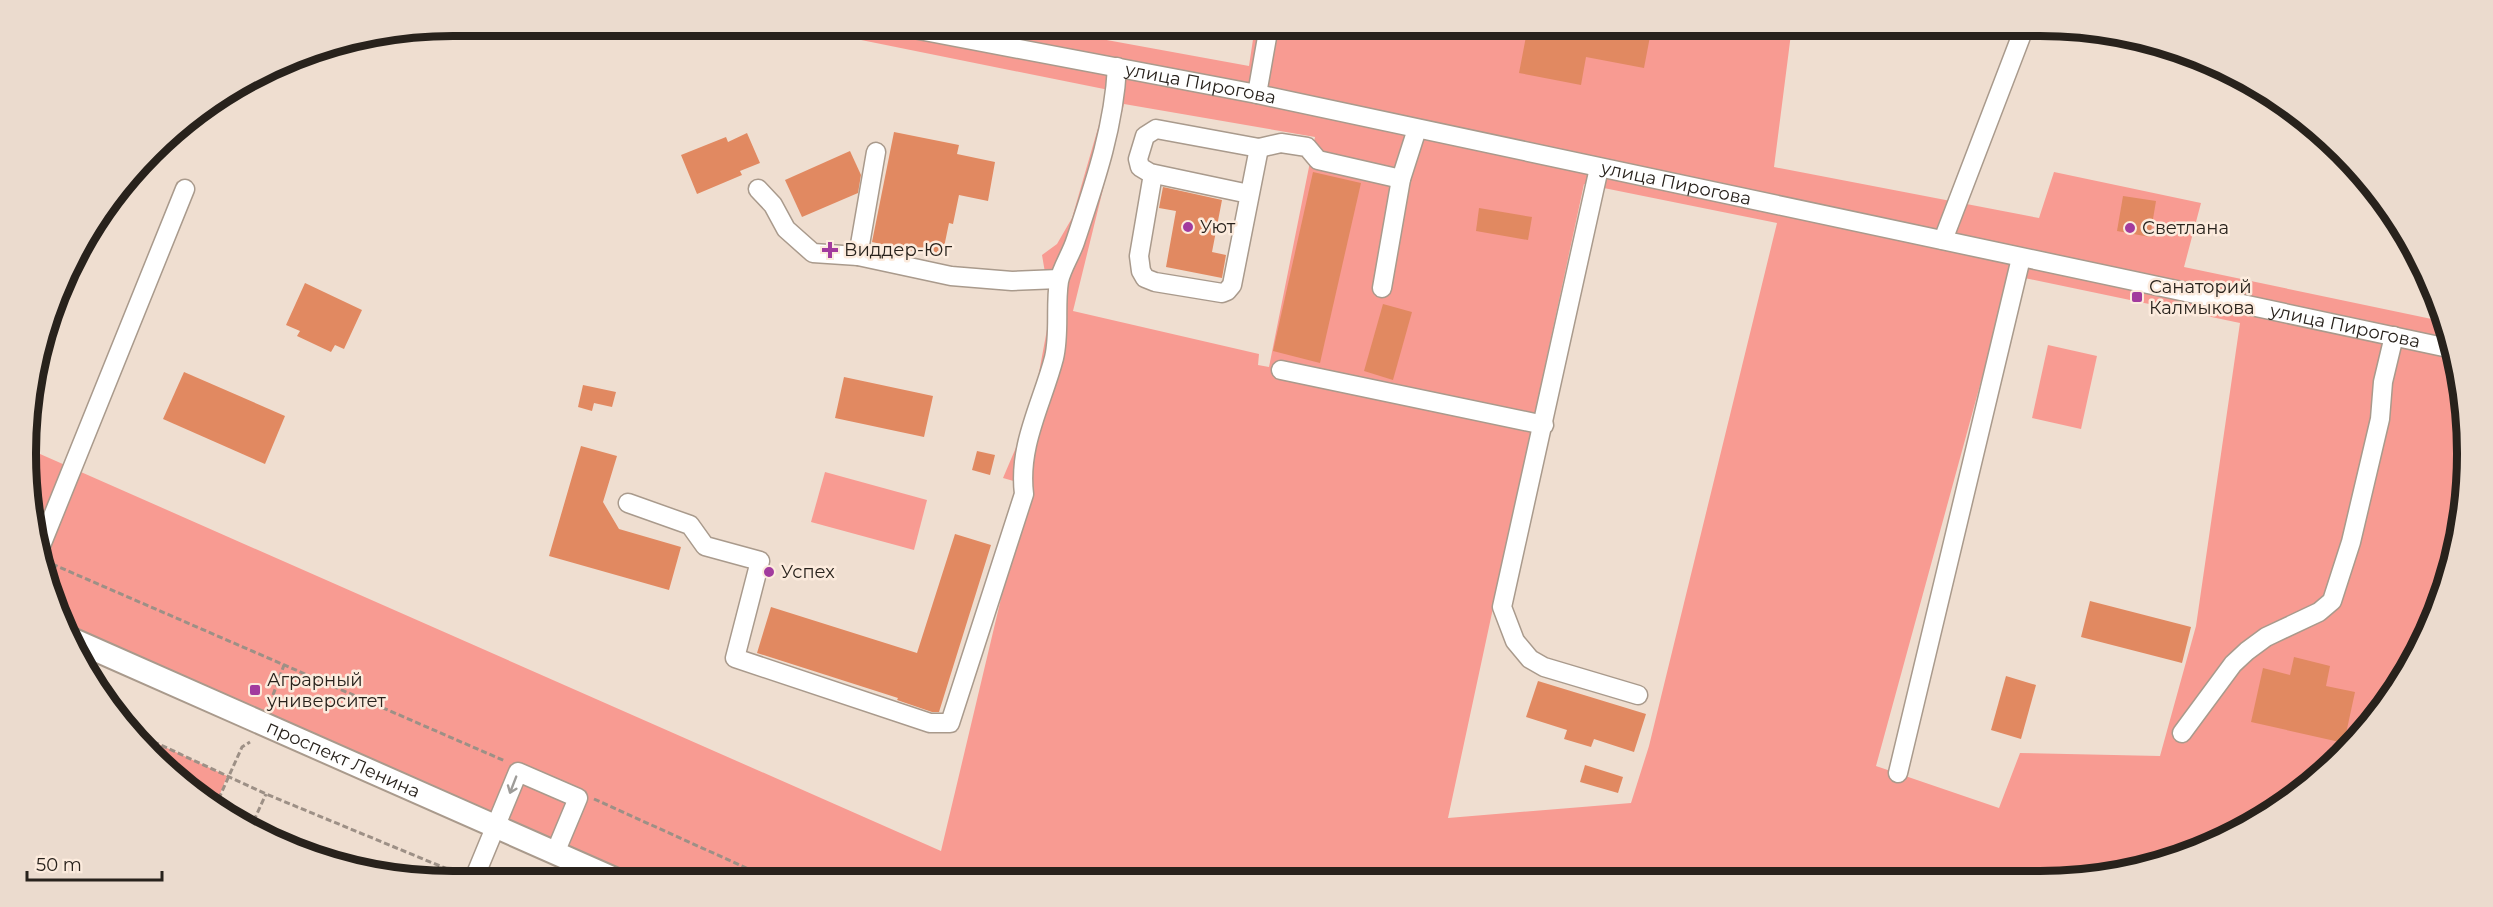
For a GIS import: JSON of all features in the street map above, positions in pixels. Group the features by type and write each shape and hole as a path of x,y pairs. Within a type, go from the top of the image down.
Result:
{"main road":[{"name":"проспект Ленина","path":"82,644 596,871"}],"street":[{"name":"улица Пирогова","path":"951,36 1257,94 2443,347"},
{"path":"1257,94 1267,36"},
{"path":"1943,240 2021,36"},
{"path":"628,503 690,525 705,546 760,561 735,658 930,723 950,723 1024,494 1022,473 1027,443 1055,356 1059,279 1075,244 1103,157 1116,100 1117,67"},
{"path":"1249,194 1153,174 1140,167 1138,159 1145,136 1156,129 1259,148 1281,142 1307,147 1318,160 1401,179"},
{"path":"1382,288 1401,179 1417,129"},
{"path":"1153,174 1139,256 1141,271 1145,278 1213,293 1227,291 1232,285 1259,148"},
{"path":"858,256 876,152"},
{"path":"1599,168 1502,607 1515,641 1530,659 1544,667 1638,695"},
{"path":"48,551 185,189"},
{"path":"758,189 773,205 786,229 813,253 858,256 951,276 1012,281 1059,279"},
{"path":"1898,773 2021,258"},
{"path":"2182,733 2233,664 2247,651 2266,637 2319,612 2332,601 2351,542 2380,419 2383,382 2394,336"},
{"path":"1281,370 1544,425"},
{"path":"478,871 518,772 578,798 555,853"}],"path":[{"path":"50,560 512,764"},
{"path":"273,695 284,665"},
{"path":"150,740 266,794 450,871"},
{"path":"218,798 242,747 250,742"},
{"path":"254,820 266,794"},
{"path":"588,797 754,871"}],"shaded area":[{"path":"842,36 1085,36 1249,66 1254,36 1791,36 1774,167 2039,218 2054,172 2201,203 2184,267 2435,320 2449,372 2457,454 2453,508 2443,562 2414,638 2387,685 2371,708 2335,749 2294,785 2224,828 2174,849 2121,863 2040,871 596,871 82,644 58,588 44,535 37,481 36,452 941,851 1028,485 1003,478 1032,410 1051,308 1042,255 1057,244 1072,218 1109,90","holes":["1124,104 1315,137 1269,367 1258,365 1259,354 1073,311","1584,184 1777,223 1649,746 1631,803 1448,818","2010,275 2240,323 2196,626 2160,756 2020,753 1999,808 1876,766"]},
{"path":"2048,345 2097,356 2081,429 2032,418"},
{"path":"825,472 927,500 914,550 811,522"},
{"path":"150,740 227,776 218,798 178,767"}],"building":[{"path":"1526,36 1650,36 1644,68 1586,57 1581,85 1519,73"},
{"path":"894,132 959,145 957,154 995,162 988,201 959,195 953,224 949,223 943,252 937,251 937,256 872,242"},
{"path":"747,133 760,163 740,171 742,175 697,194 681,155 726,137 728,142"},
{"path":"850,151 861,175 858,193 802,217 785,180"},
{"path":"1313,172 1361,183 1320,363 1273,351"},
{"path":"1163,187 1222,200 1212,252 1226,255 1222,278 1166,267 1176,211 1159,208"},
{"path":"2123,196 2156,201 2150,237 2117,231"},
{"path":"1479,208 1532,217 1528,240 1476,231"},
{"path":"305,283 362,310 344,349 335,345 331,352 297,336 300,331 286,325"},
{"path":"1383,304 1412,312 1393,380 1364,371"},
{"path":"184,372 285,416 265,464 163,419"},
{"path":"844,377 933,396 924,437 835,418"},
{"path":"583,385 616,392 612,407 594,403 592,411 578,407"},
{"path":"581,446 617,456 603,502 619,529 681,547 669,590 549,556"},
{"path":"977,451 995,455 990,475 972,470"},
{"path":"955,534 991,545 939,712 932,712 897,700 898,698 757,653 771,607 917,653"},
{"path":"2090,601 2191,627 2182,663 2081,637"},
{"path":"2294,657 2330,666 2326,686 2355,692 2345,738 2341,742 2251,722 2263,668 2290,675"},
{"path":"2006,676 2036,685 2021,739 1991,730"},
{"path":"1538,681 1646,714 1634,752 1594,739 1591,747 1564,739 1567,730 1526,717"},
{"path":"1585,765 1623,777 1618,793 1580,782"}],"place":[{"name":"Уют","path":"1188,227"},
{"name":"Светлана","path":"2130,228"},
{"name":"Виддер-Юг","path":"830,250"},
{"name":"Санаторий Калмыкова","path":"2137,297"},
{"name":"Успех","path":"769,572"},
{"name":"Аграрный университет","path":"255,690"}]}
